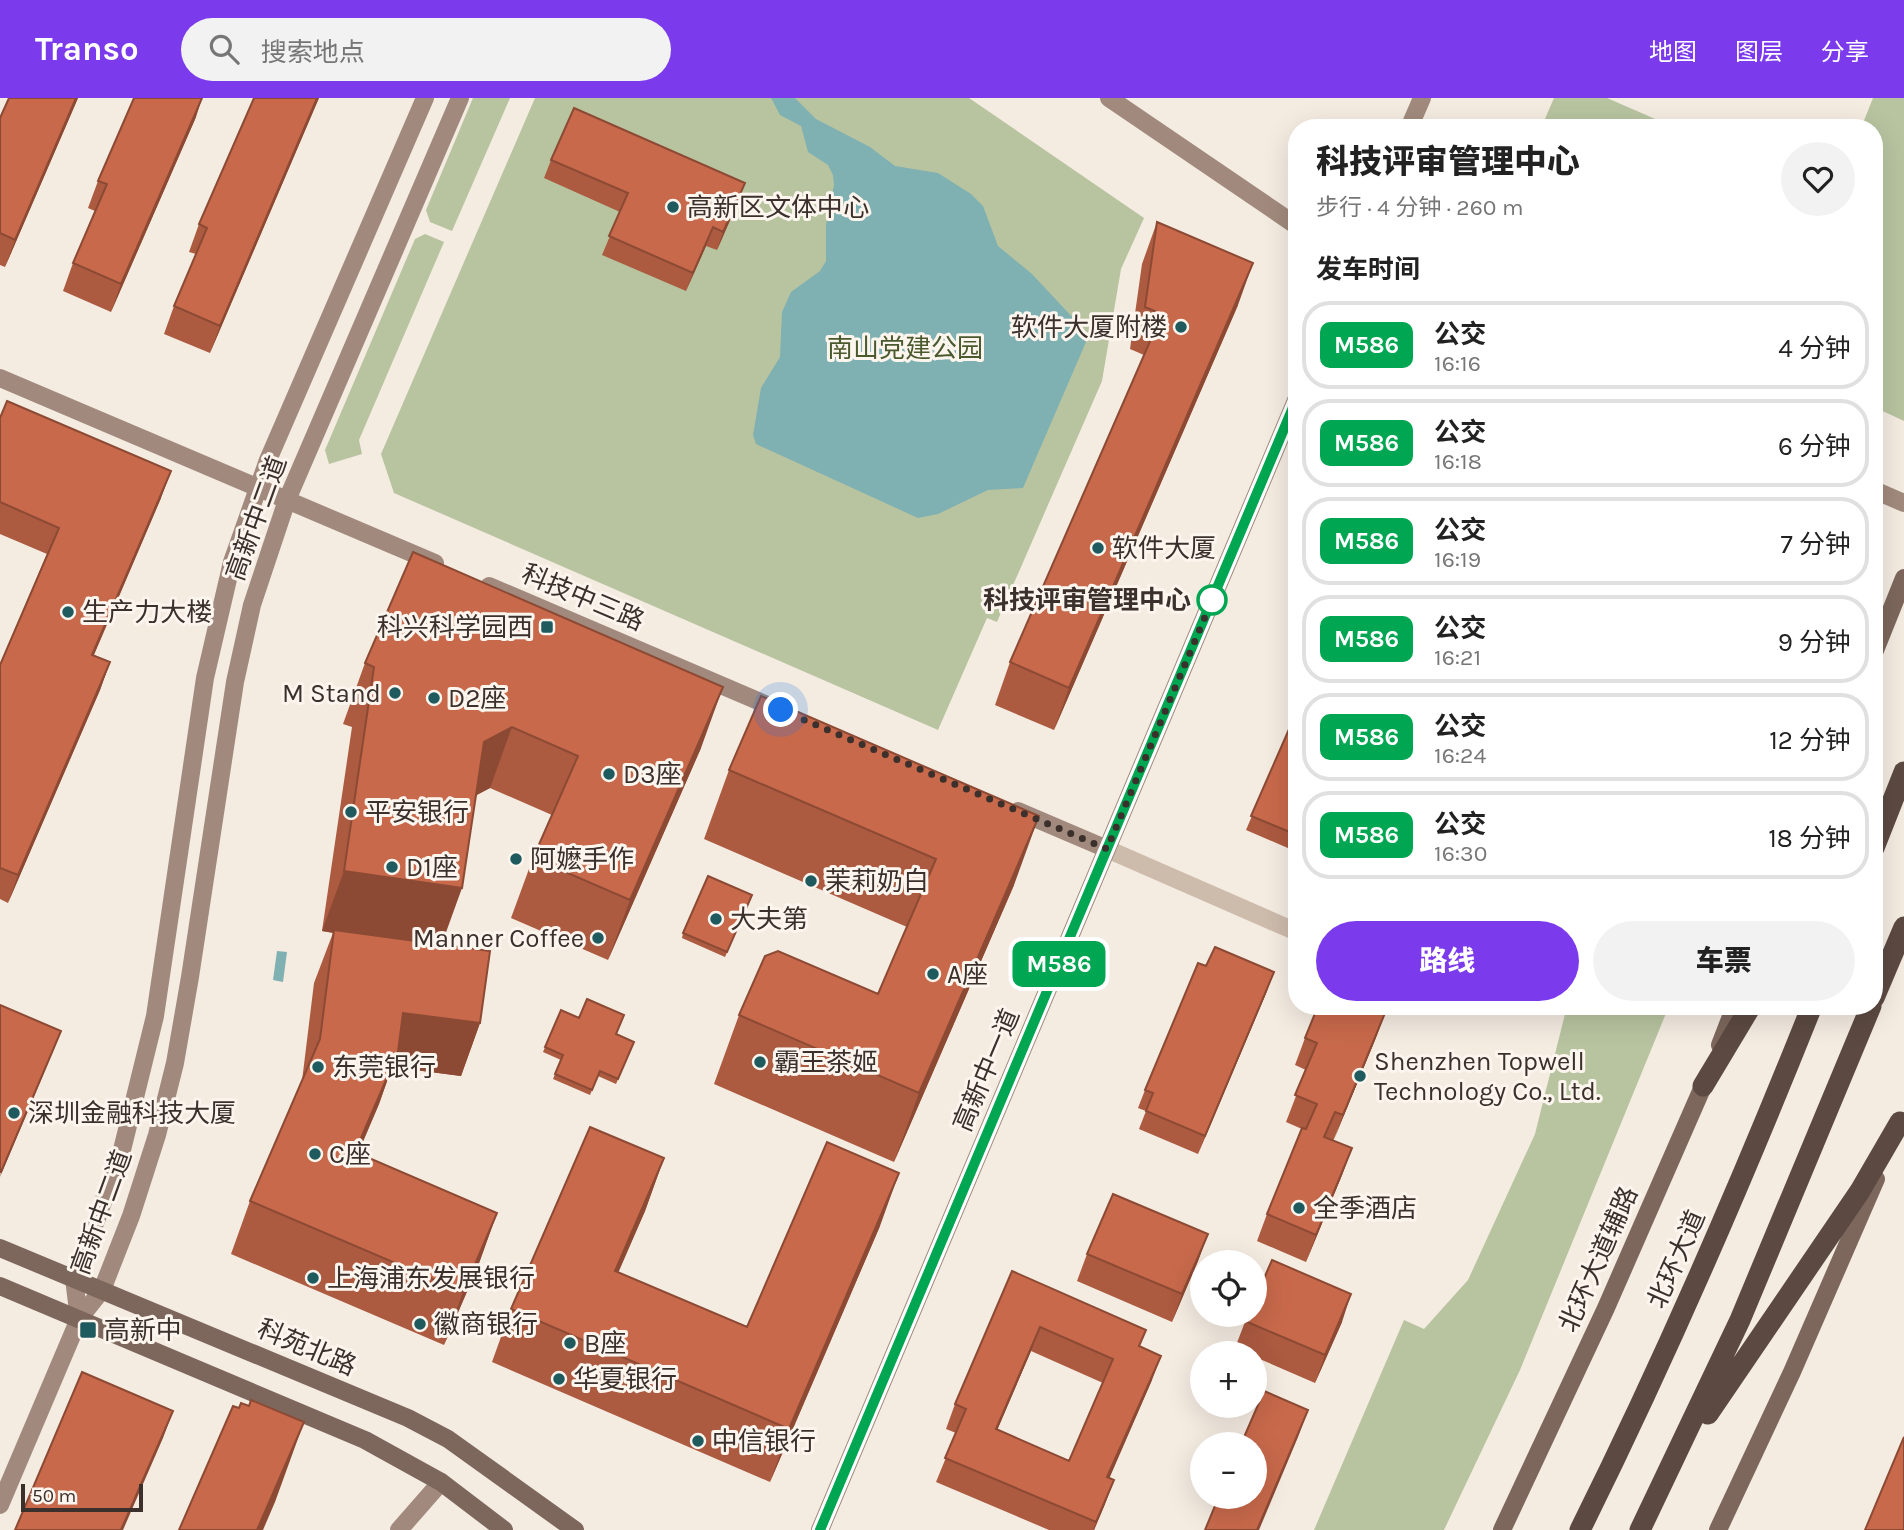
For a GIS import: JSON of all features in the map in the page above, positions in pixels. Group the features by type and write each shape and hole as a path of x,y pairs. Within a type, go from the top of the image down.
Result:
{"highway":[{"path":"1883,805 1904,771"},
{"path":"1883,825 1904,771"},
{"path":"1883,976 1904,926"},
{"path":"1703,1086 1746,1015"},
{"name":"北环大道","path":"1580,1530 1632,1426 1714,1245 1808,1015"},
{"path":"1640,1530 1740,1320 1867,1015"},
{"path":"1666,1478 1860,1191 1902,1118"}],"main road":[{"name":"高新中二道","path":"79,1319 74,1279 121,1154 141,1082 160,988 208,665 232,562 257,487 425,98"},
{"name":"高新中二道","path":"79,1319 102,1290 142,1181 175,1063 235,682 252,605 287,500 460,98"},
{"path":"1109,98 1288,220"},
{"path":"1413,119 1422,98"},
{"path":"0,378 452,570"},
{"name":"高新中一道","path":"820,1530 1288,419"},
{"path":"1883,494 1904,503"},
{"path":"1883,630 1904,578"},
{"name":"科技中三路","path":"478,581 792,715"},
{"path":"1001,804 1107,849"},
{"name":"北环大道辅路","path":"1502,1530 1573,1382 1731,1015"},
{"path":"1718,1530 1792,1372 1902,1118"},
{"name":"科苑北路","path":"0,1248 408,1418 447,1439 575,1530"},
{"path":"0,1286 330,1423 401,1458 441,1482 505,1530"},
{"path":"0,1505 79,1319"},
{"path":"399,1530 441,1482"}],"street":[{"path":"1107,849 1288,928"}],"green space":[{"path":"473,98 510,98 452,231 430,222 426,210"},
{"name":"南山党建公园","path":"535,98 969,98 1144,218 1121,269 1102,381 997,622 987,618 938,730 394,493 381,454"},
{"path":"1554,98 1607,98 1655,119 1545,119"},
{"path":"1873,98 1904,98 1904,421 1883,411 1883,119 1865,119"},
{"path":"425,234 444,242 359,440 362,454 329,464 325,450 415,239"},
{"path":"1565,1015 1665,1015 1520,1370 1444,1530 1314,1530 1404,1320 1424,1329 1468,1280 1535,1134"}],"water":[{"path":"771,98 795,98 816,119 870,147 895,166 938,173 971,194 983,206 998,246 1032,274 1089,335 1023,488 988,490 938,514 918,518 756,444 753,435 761,388 780,357 782,312 791,292 820,271 826,261 826,225 834,185 828,165 808,152 801,126 780,115"},
{"path":"277,951 287,952 283,982 273,980"}],"building":[{"path":"9,98 76,98 15,240 0,233 0,118"},
{"path":"134,98 202,98 121,284 73,263 107,184 98,181"},
{"path":"254,98 317,98 220,326 174,306 207,228 199,224"},
{"name":"高新区文体中心","path":"574,108 745,183 723,232 713,227 693,273 609,236 628,193 551,160"},
{"name":"软件大厦","path":"1157,222 1253,263 1069,688 1010,662 1162,314 1145,307"},
{"name":"生产力大楼","path":"7,401 171,471 92,655 110,662 18,875 0,868 0,665 59,528 0,502 0,418"},
{"path":"413,552 723,687 630,900 533,858 578,756 512,727 484,742 462,888 344,871 374,667 365,663"},
{"path":"761,696 1039,816 919,1093 739,1015 765,956 778,951 878,994 936,859 729,770"},
{"path":"1288,732 1288,831 1251,816"},
{"name":"大夫第","path":"708,876 752,895 727,952 683,933"},
{"path":"334,930 490,951 480,1023 403,1013 398,1052 355,1152 497,1213 463,1292 250,1201 320,1039"},
{"path":"1215,947 1274,972 1205,1136 1146,1111 1153,1093 1145,1090 1198,963 1206,966"},
{"path":"587,999 624,1015 616,1034 634,1042 618,1079 600,1071 592,1090 555,1074 563,1055 545,1047 561,1010 579,1018"},
{"name":"深圳金融科技大厦","path":"0,1005 61,1031 1,1172 0,1172"},
{"path":"1314,1015 1384,1015 1343,1115 1335,1112 1324,1137 1352,1148 1316,1235 1267,1214 1302,1128 1306,1129 1317,1104 1295,1095 1317,1043 1305,1038"},
{"name":"B座","path":"590,1127 664,1158 615,1271 747,1327 827,1142 899,1173 789,1429 511,1309"},
{"path":"1113,1194 1208,1234 1201,1250 1190,1250 1190,1276 1182,1294 1087,1254"},
{"path":"1272,1260 1351,1294 1325,1355 1259,1327 1267,1327 1267,1271"},
{"path":"1012,1271 1146,1330 1139,1346 1161,1356 1107,1477 1114,1480 1096,1522 945,1458 966,1409 955,1404","holes":["1040,1327 1113,1359 1069,1461 996,1429"]},
{"path":"82,1372 173,1411 121,1530 15,1530"},
{"path":"1267,1392 1308,1410 1267,1506 1267,1432 1246,1432 1252,1418 1267,1418"},
{"path":"251,1400 304,1422 257,1530 179,1530 233,1406 239,1408 241,1403 249,1406"},
{"path":"1904,1437 1904,1530 1865,1530"},
{"path":"1214,1509 1266,1509 1257,1530 1205,1530"}],"bus line":[{"name":"M586","path":"820,1530 1288,420"}],"place":[{"name":"高新区文体中心","path":"673,207"},
{"name":"软件大厦附楼","path":"1181,327"},
{"name":"软件大厦","path":"1098,548"},
{"name":"科技评审管理中心","path":"1212,600"},
{"name":"生产力大楼","path":"68,612"},
{"name":"科兴科学园西","path":"547,627"},
{"name":"M Stand","path":"395,693"},
{"name":"D2座","path":"434,698"},
{"name":"D3座","path":"609,774"},
{"name":"平安银行","path":"351,812"},
{"name":"阿嬷手作","path":"516,859"},
{"name":"D1座","path":"392,867"},
{"name":"茉莉奶白","path":"811,881"},
{"name":"大夫第","path":"716,919"},
{"name":"Manner Coffee","path":"598,938"},
{"name":"A座","path":"933,974"},
{"name":"霸王茶姬","path":"760,1062"},
{"name":"东莞银行","path":"318,1067"},
{"name":"Shenzhen Topwell Technology Co., Ltd.","path":"1360,1076"},
{"name":"深圳金融科技大厦","path":"14,1113"},
{"name":"C座","path":"315,1154"},
{"name":"全季酒店","path":"1299,1208"},
{"name":"上海浦东发展银行","path":"313,1278"},
{"name":"徽商银行","path":"420,1324"},
{"name":"高新中","path":"88,1330"},
{"name":"B座","path":"570,1343"},
{"name":"华夏银行","path":"559,1379"},
{"name":"中信银行","path":"698,1441"}],"route":[{"path":"781,710 1107,849 1213,598 1212,600"}]}
